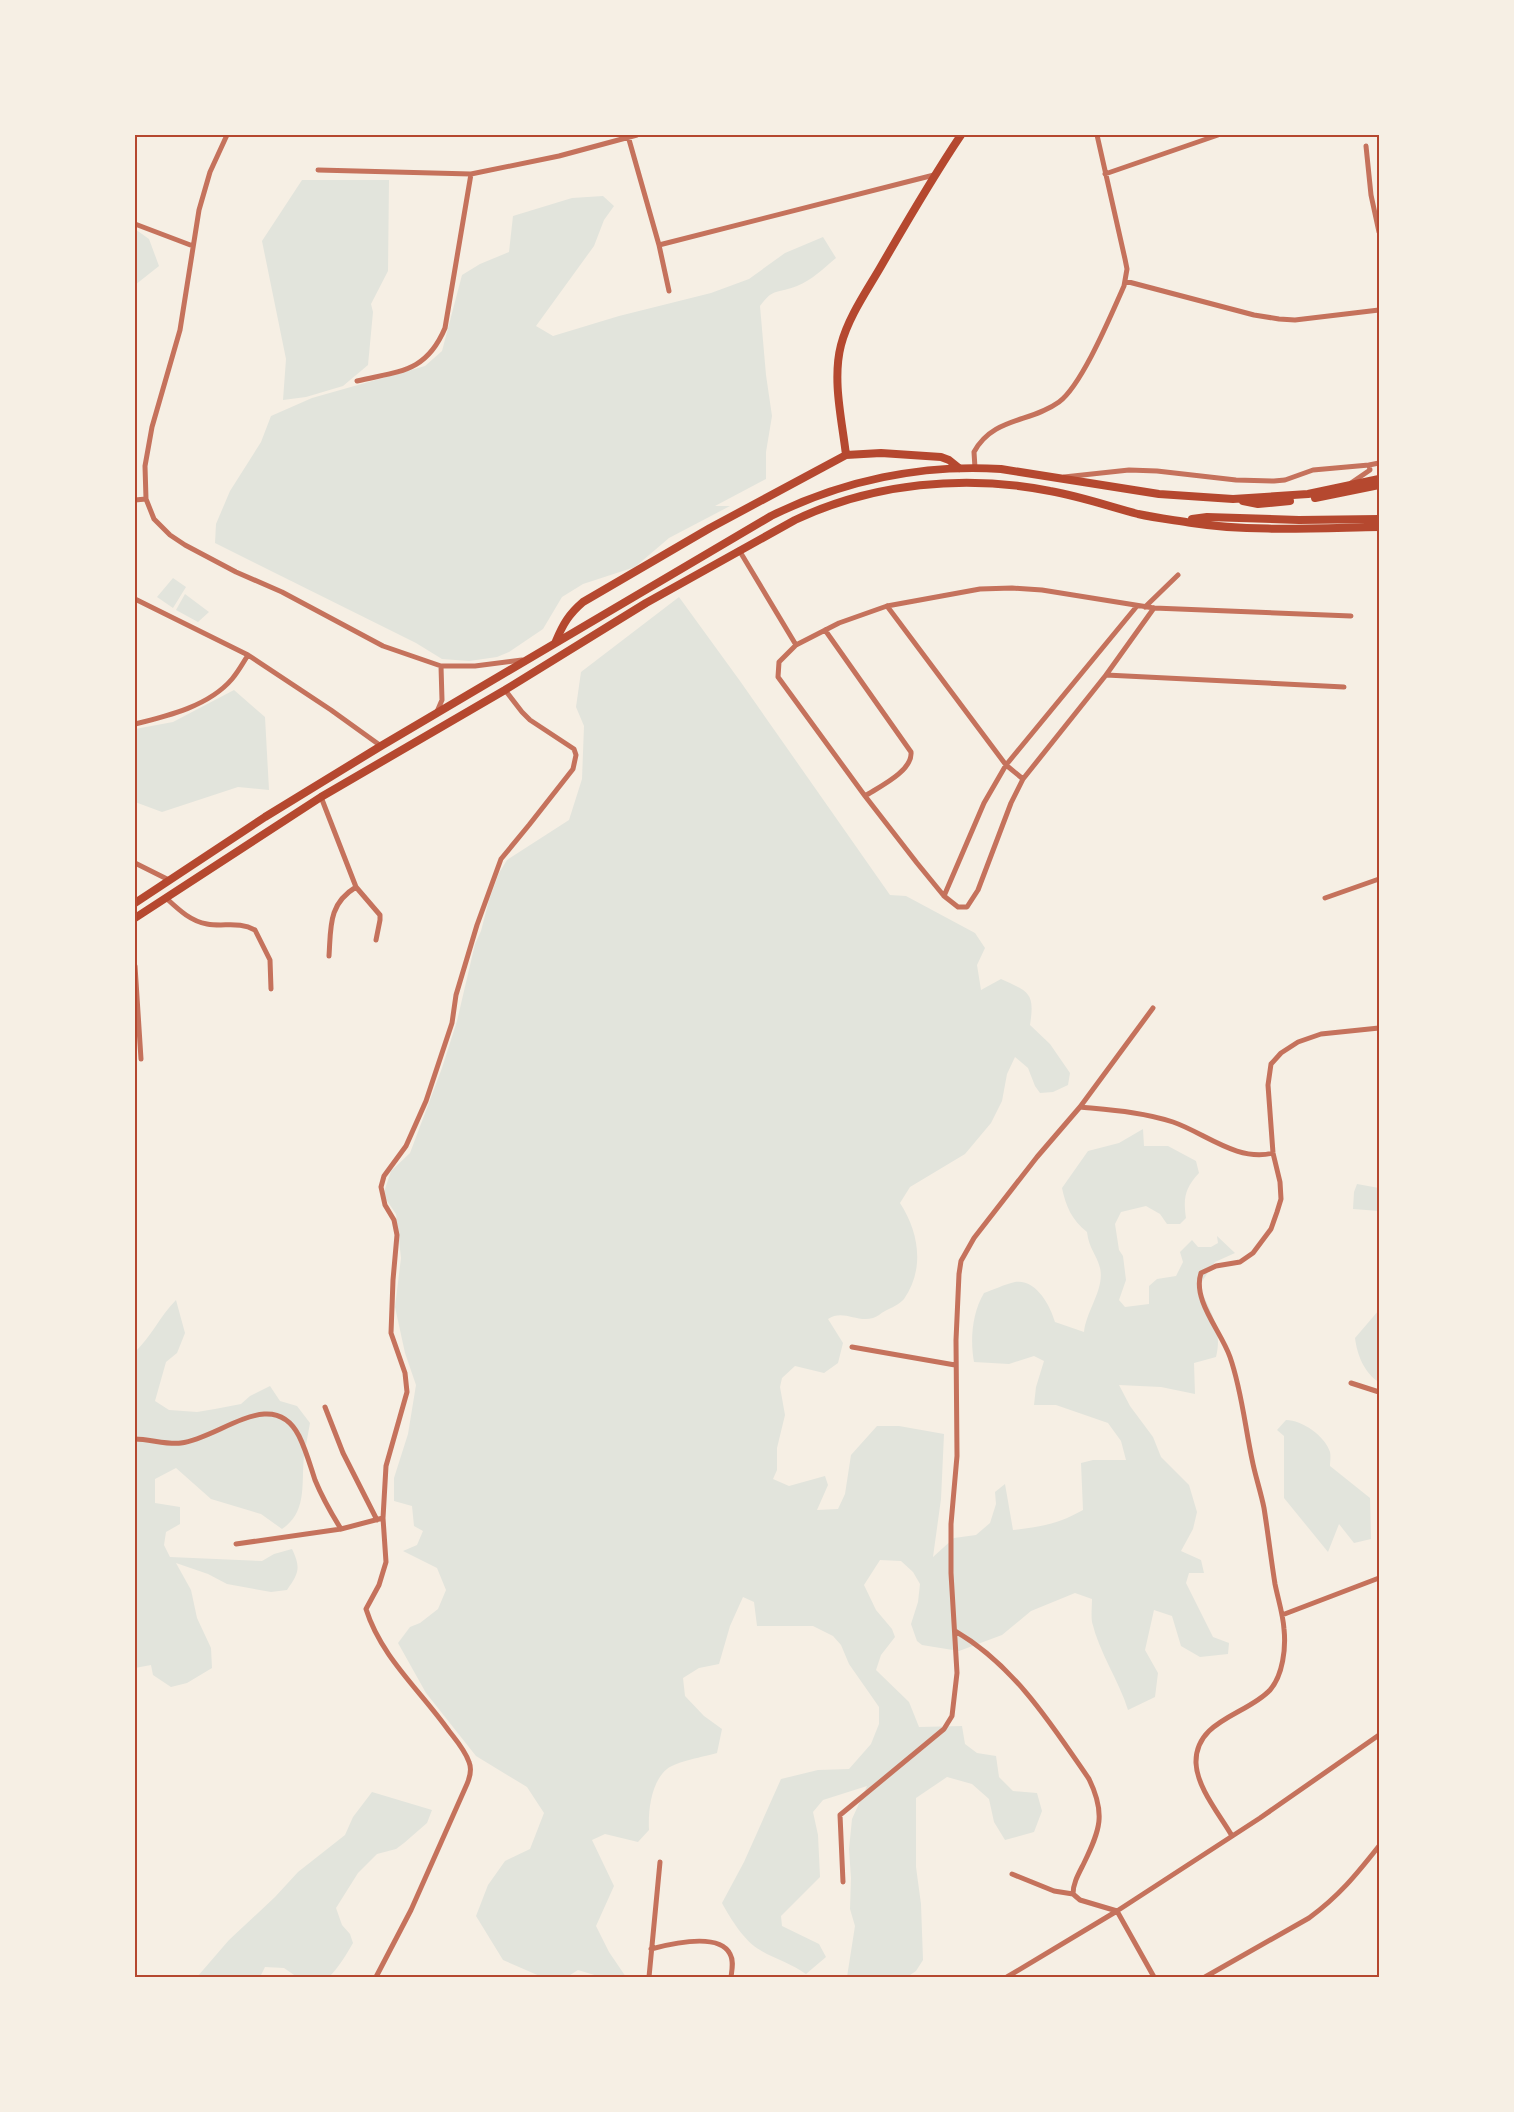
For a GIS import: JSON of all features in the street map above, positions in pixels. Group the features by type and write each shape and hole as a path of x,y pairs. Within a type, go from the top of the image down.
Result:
{"highway":[{"path":"135,903 265,817 556,641 728,540 797,503 836,489 912,472 959,468 975,468 1159,494 1257,504 1315,498 1379,485"},
{"path":"1233,500 1308,494 1379,478"},
{"path":"135,918 321,796 506,690 646,603 813,511 849,499 903,488 953,482 1007,484 1075,496 1137,513 1179,521 1226,526 1379,527"},
{"path":"1179,521 1207,517 1299,520 1379,519"}],"main road":[{"path":"846,455 838,382 841,345 854,313 934,175 961,135"},
{"path":"556,641 570,613 583,602 710,528 846,455 881,453 941,457 959,468"}],"street":[{"path":"227,135 210,172 199,210 180,330 152,428 145,466 146,499 154,519 170,535 185,545 236,572 282,592 383,646 441,666 475,666 528,660"},
{"path":"318,170 471,174 559,156 637,135"},
{"path":"975,468 974,452 987,434 1058,403 1074,387 1125,281 1127,269 1097,135"},
{"path":"1105,174 1218,135"},
{"path":"628,136 659,245 669,291"},
{"path":"1366,146 1371,195 1379,232"},
{"path":"357,381 402,371 419,364 431,353 439,341 445,328 471,174"},
{"path":"659,245 934,175"},
{"path":"135,224 193,246"},
{"path":"1125,281 1279,320 1379,310"},
{"path":"1350,484 1369,468 1379,464"},
{"path":"1057,478 1129,470 1236,480 1274,481 1285,480 1313,470 1369,468 1379,478"},
{"path":"135,500 146,499"},
{"path":"739,550 796,645"},
{"path":"1145,607 1178,575"},
{"path":"1154,608 1106,675 1023,779 1011,803 972,902 967,907 958,907 945,896 865,796 778,677 779,662 796,645 839,623 887,606 980,589 1042,590 1154,608 1351,616"},
{"path":"135,599 248,655 381,746"},
{"path":"887,606 1006,765 1023,779"},
{"path":"945,896 984,803 1006,765 1137,606"},
{"path":"825,630 910,752 909,763 904,770 865,796"},
{"path":"135,724 157,719 206,700 232,679 248,655"},
{"path":"435,716 442,700 441,666"},
{"path":"1106,675 1344,687"},
{"path":"376,1977 411,1910 467,1784 471,1768 462,1749 436,1713 385,1651 372,1629 366,1609 379,1585 386,1562 380,1519 386,1466 407,1392 405,1373 391,1333 397,1234 394,1220 385,1205 381,1187 384,1176 406,1146 426,1101 452,1023 456,995 477,925 501,859 557,790 576,762 574,749 530,720 506,690"},
{"path":"321,796 356,887 380,915 376,940"},
{"path":"135,863 169,880"},
{"path":"1325,898 1379,879"},
{"path":"329,956 331,926 335,909 341,898 356,887"},
{"path":"166,898 194,920 207,924 238,924 255,930 270,960 271,989"},
{"path":"135,966 141,1059"},
{"path":"843,1882 840,1815 944,1729 952,1716 955,1701 957,1673 951,1524 957,1456 955,1365 959,1274 967,1247 1037,1157 1080,1107 1153,1008"},
{"path":"1232,1836 1202,1784 1196,1765 1197,1753 1200,1744 1211,1729 1259,1699 1276,1681 1285,1645 1264,1507 1233,1368 1226,1348 1199,1295 1198,1288 1201,1273 1216,1266 1240,1262 1257,1249 1270,1229 1281,1198 1280,1182 1273,1153 1268,1084 1271,1064 1281,1053 1298,1042 1321,1034 1379,1028"},
{"path":"1080,1107 1125,1112 1172,1122 1247,1155 1262,1156 1273,1153"},
{"path":"852,1347 955,1365"},
{"path":"1350,1383 1379,1392"},
{"path":"325,1407 343,1453 380,1519"},
{"path":"135,1439 179,1444 201,1438 264,1413 280,1414 289,1420 299,1436 320,1491 341,1529"},
{"path":"236,1544 341,1529 380,1519"},
{"path":"1282,1615 1379,1578"},
{"path":"955,1631 974,1642 999,1663 1030,1697 1067,1746 1096,1794 1101,1812 1100,1825 1077,1875 1073,1894"},
{"path":"1007,1977 1117,1911 1362,1749 1379,1735"},
{"path":"1205,1977 1322,1909 1340,1894 1379,1846"},
{"path":"649,1977 660,1862"},
{"path":"1012,1874 1054,1892 1073,1894 1080,1900 1117,1911 1154,1977"},
{"path":"651,1949 693,1942 715,1942 724,1946 730,1953 733,1961 731,1977"}],"shaded area":[{"path":"302,180 389,180 388,271 371,304 373,312 368,365 343,386 306,397 283,400 286,359 262,241"},
{"path":"603,196 614,206 604,220 594,246 536,326 553,336 619,316 711,293 749,279 785,253 823,237 836,258 808,280 773,293 760,306 772,416 766,452 766,479 715,506 730,506 669,538 635,567 583,584 562,597 543,629 509,652 497,657 469,661 442,659 416,643 215,543 216,524 230,491 261,442 271,416 312,398 425,366 442,351 462,275 480,264 509,252 513,216 572,198"},
{"path":"135,229 149,239 159,266 135,285"},
{"path":"173,578 186,587 173,608 157,597"},
{"path":"185,594 209,612 198,622 176,610"},
{"path":"679,597 890,895 906,896 975,933 985,948 977,965 981,990 1001,979 1028,994 1032,1006 1030,1025 1050,1044 1070,1073 1068,1085 1053,1092 1040,1093 1028,1068 1015,1057 1007,1074 1002,1101 991,1123 965,1154 910,1187 900,1203 912,1226 917,1251 915,1275 911,1287 902,1301 874,1317 861,1319 839,1315 828,1319 843,1343 838,1363 824,1373 795,1366 782,1378 780,1387 785,1415 777,1448 777,1470 773,1479 789,1486 825,1476 828,1485 817,1510 838,1509 845,1494 851,1455 877,1426 899,1426 944,1434 941,1499 933,1557 954,1538 976,1535 990,1523 996,1504 995,1492 1005,1484 1013,1530 1049,1524 1074,1515 1083,1510 1081,1463 1093,1460 1126,1460 1121,1441 1108,1423 1056,1405 1034,1405 1036,1387 1044,1361 1034,1356 1009,1364 974,1362 973,1327 984,1293 1015,1282 1023,1282 1041,1294 1055,1322 1084,1332 1100,1284 1100,1268 1089,1243 1087,1232 1070,1213 1062,1188 1088,1151 1119,1143 1143,1129 1144,1146 1168,1146 1196,1161 1199,1173 1188,1189 1185,1199 1186,1218 1180,1224 1167,1224 1160,1214 1146,1206 1121,1212 1115,1224 1126,1280 1119,1300 1125,1307 1149,1304 1149,1286 1157,1279 1176,1276 1183,1262 1180,1252 1192,1240 1198,1247 1211,1247 1218,1243 1217,1236 1235,1253 1215,1262 1199,1286 1217,1329 1218,1347 1216,1357 1194,1363 1195,1394 1161,1387 1119,1385 1130,1406 1153,1437 1161,1457 1189,1485 1197,1512 1193,1529 1181,1551 1201,1560 1204,1573 1189,1573 1186,1583 1213,1637 1229,1643 1228,1654 1200,1657 1181,1646 1172,1616 1154,1610 1145,1650 1158,1673 1155,1697 1128,1710 1095,1633 1092,1599 1075,1593 1031,1611 1002,1635 959,1651 922,1645 917,1641 911,1624 918,1602 920,1584 913,1572 901,1561 880,1560 864,1585 876,1610 892,1629 895,1637 881,1655 876,1670 909,1702 919,1727 962,1726 965,1744 977,1753 996,1756 999,1777 1013,1791 1037,1793 1042,1811 1034,1832 1005,1840 994,1822 989,1799 972,1784 947,1777 916,1798 916,1867 921,1904 923,1960 916,1971 907,1977 847,1977 855,1926 850,1909 849,1849 852,1819 867,1786 823,1800 813,1812 818,1835 820,1877 781,1916 782,1926 819,1944 826,1957 806,1974 754,1946 738,1929 722,1903 744,1862 781,1779 818,1770 849,1769 871,1744 879,1724 879,1707 849,1664 841,1645 833,1636 813,1626 757,1626 754,1602 743,1597 730,1626 719,1664 699,1668 683,1678 685,1696 704,1716 722,1729 717,1753 667,1769 657,1781 654,1789 649,1814 649,1830 638,1842 605,1834 592,1840 614,1886 596,1926 609,1952 626,1977 601,1977 578,1970 567,1977 542,1977 503,1960 476,1916 488,1885 505,1861 530,1849 544,1813 527,1787 476,1756 426,1693 398,1643 410,1627 420,1623 438,1609 446,1590 437,1568 403,1551 417,1545 423,1531 414,1526 412,1506 394,1501 394,1478 408,1434 416,1385 405,1353 395,1307 401,1258 396,1214 383,1195 391,1171 410,1153 442,1068 457,1021 475,944 499,873 507,860 569,820 582,779 584,726 576,707 581,672"},
{"path":"234,690 265,717 269,790 238,787 162,812 135,802 135,729 173,722"},
{"path":"1357,1184 1379,1188 1379,1211 1353,1209"},
{"path":"176,1300 185,1333 177,1353 166,1362 155,1401 169,1410 197,1412 241,1404 250,1396 270,1386 280,1401 297,1406 310,1423 304,1456 300,1505 290,1522 282,1529 261,1514 211,1499 176,1468 155,1479 155,1503 180,1507 180,1524 166,1532 164,1545 170,1557 262,1561 274,1554 292,1549 298,1566 296,1575 287,1590 271,1592 227,1584 208,1574 176,1563 191,1590 197,1618 211,1648 212,1668 187,1683 171,1687 153,1675 151,1665 135,1668 135,1352"},
{"path":"1379,1310 1379,1382 1369,1374 1362,1363 1355,1338"},
{"path":"1286,1420 1306,1426 1318,1435 1330,1452 1330,1466 1370,1498 1371,1539 1354,1543 1339,1524 1328,1552 1284,1498 1284,1436 1277,1430"},
{"path":"372,1792 432,1810 427,1823 404,1843 396,1849 377,1854 358,1873 336,1908 342,1925 350,1934 353,1943 329,1977 297,1977 284,1968 265,1967 260,1977 197,1977 229,1940 298,1872 345,1835 353,1817"}]}
